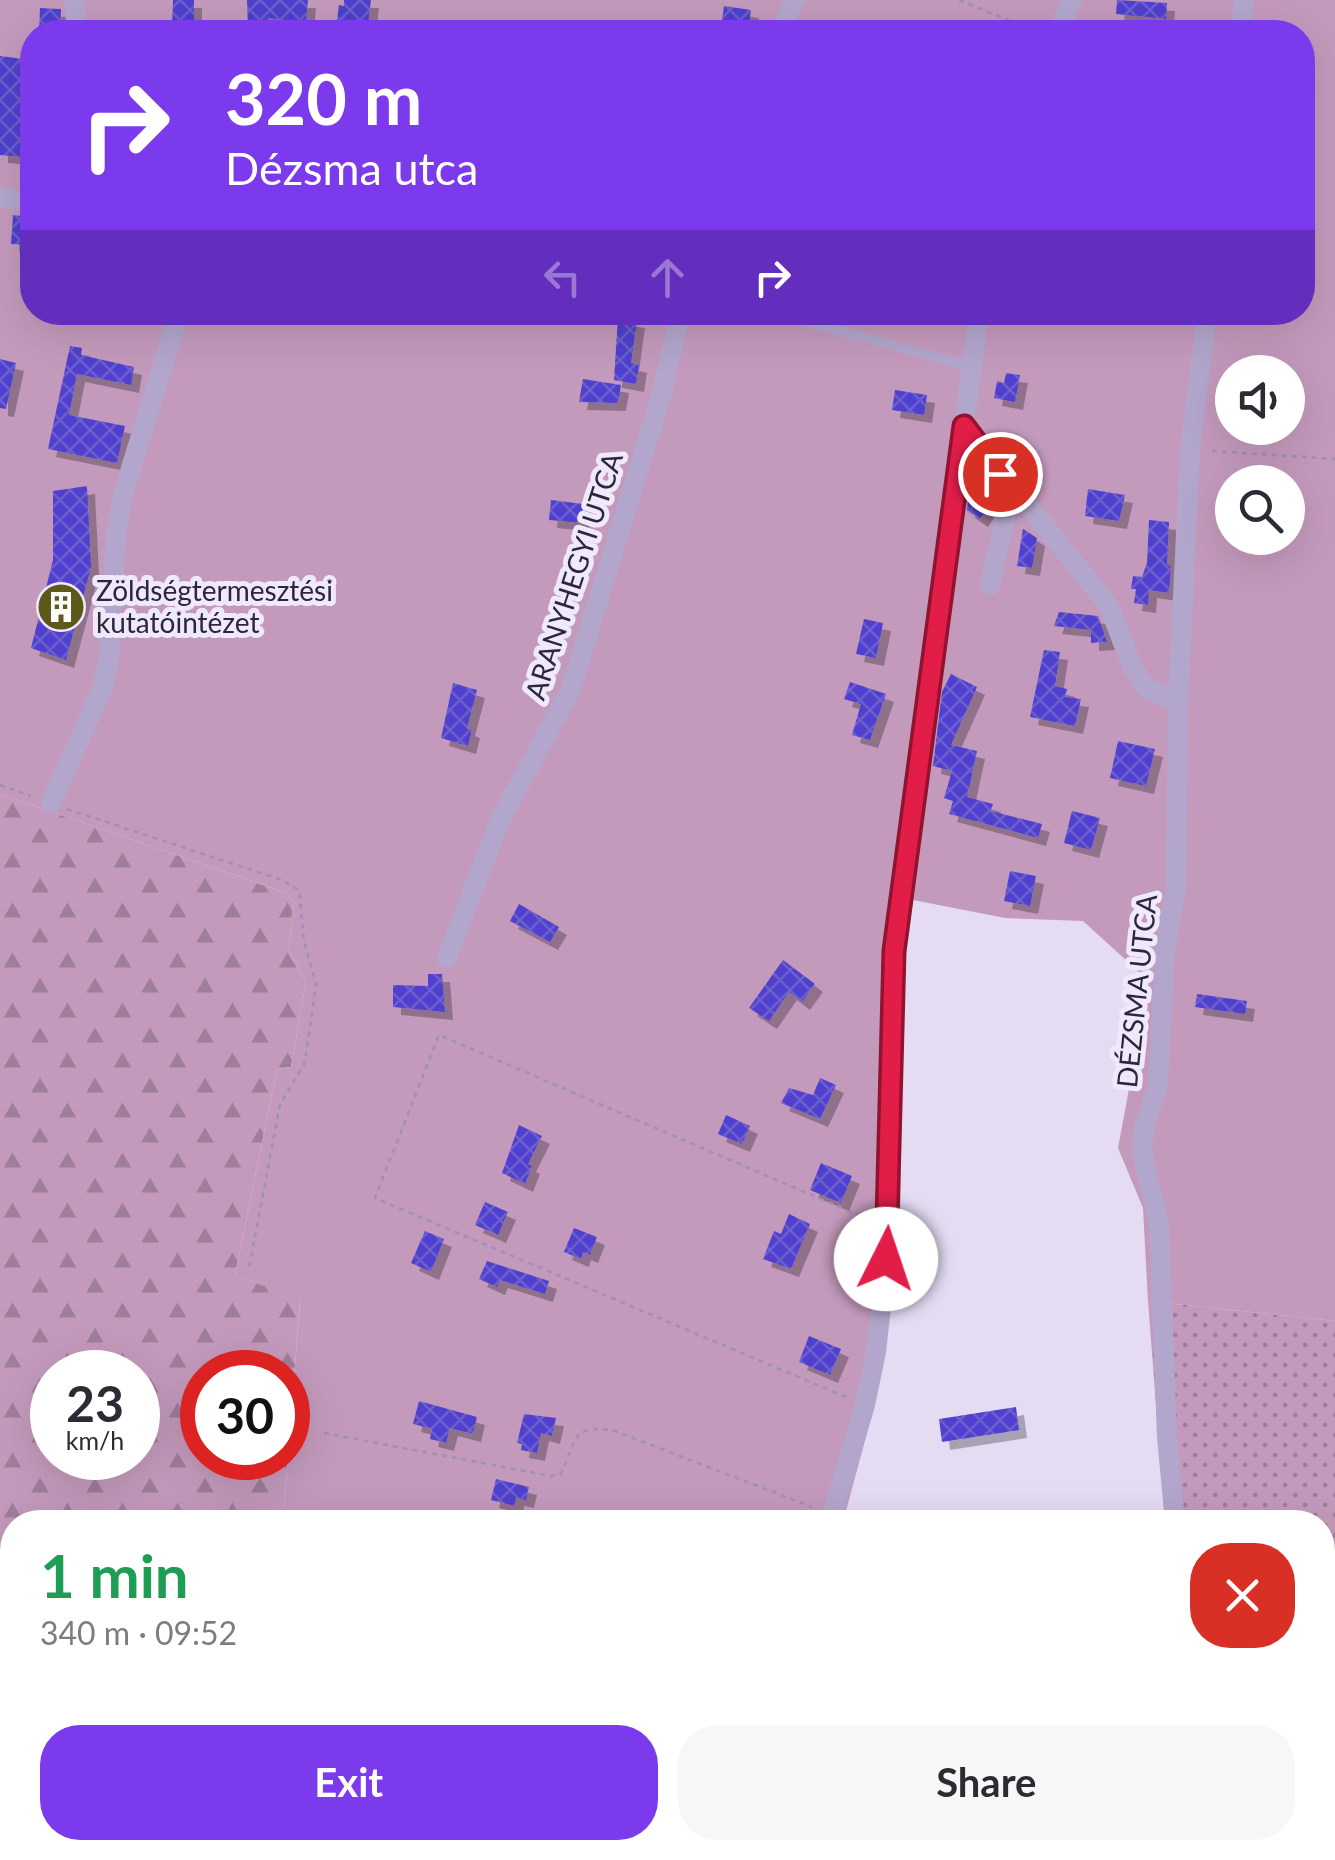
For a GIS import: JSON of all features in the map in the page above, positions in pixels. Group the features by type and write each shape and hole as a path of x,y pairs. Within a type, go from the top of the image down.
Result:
{"street":[{"path":"51,803 102,689 109,660 116,534 124,494 175,325"},
{"name":"ARANYHEGYI UTCA","path":"447,958 500,820 570,689 661,396 678,325"},
{"path":"834,1510 866,1405 890,1228 894,951 976,325"},
{"name":"DÉZSMA UTCA","path":"1174,1510 1167,1437 1159,1225 1142,1151 1144,1127 1158,1086 1165,950 1176,888 1178,702 1190,450 1205,325"},
{"path":"964,426 1109,606 1132,666 1146,688 1178,702"},
{"path":"990,585 1012,490"}],"lane":[{"path":"817,325 968,366"}],"path":[{"path":"960,0 1008,20"},
{"path":"1190,450 1335,459"},
{"path":"0,785 280,878 298,890 304,942 316,983 312,1014 304,1065 280,1104 249,1268"},
{"path":"866,1405 375,1198 439,1036 890,1228"},
{"path":"324,1433 552,1476 561,1474 579,1430 588,1426 615,1430 809,1510"}],"green space":[{"path":"0,0 1335,0 1335,1321 1148,1301 1143,1208 1118,1148 1149,981 1083,921 1005,918 913,900 893,1057 874,1407 846,1510 284,1510 286,1480 310,1480 310,1350 296,1350 300,1300 235,1275 277,1069 291,1067 306,982 289,950 293,902 286,893 0,794"},
{"path":"0,794 286,893 293,902 289,950 306,982 291,1067 277,1069 235,1275 300,1299 296,1350 180,1350 180,1480 286,1480 284,1510 0,1510"},
{"path":"1148,1301 1335,1321 1335,1510 1164,1510"}],"building":[{"path":"173,0 194,0 194,20 172,20"},
{"path":"247,0 308,0 306,20 248,20"},
{"path":"344,0 371,0 368,20 337,20 339,5 344,6"},
{"path":"1117,0 1167,3 1166,19 1116,14"},
{"path":"724,6 751,10 750,20 722,20"},
{"path":"40,8 61,9 61,20 40,20"},
{"path":"0,56 20,58 20,157 0,155"},
{"path":"13,215 20,216 20,244 11,244"},
{"path":"617,325 636,325 631,363 639,365 636,384 614,380"},
{"path":"70,346 82,348 81,355 134,367 131,385 77,374 69,415 125,426 117,463 48,449"},
{"path":"0,359 16,363 6,409 0,408"},
{"path":"1006,373 1020,375 1015,402 994,398 997,381 1004,383"},
{"path":"583,379 621,385 618,403 579,402"},
{"path":"895,390 927,395 924,415 892,410"},
{"path":"980,477 992,486 985,497 991,502 980,519 967,510 969,492"},
{"name":"Zöldségtermesztési kutatóintézet","path":"87,486 91,567 66,660 31,648 53,560 53,491"},
{"path":"1088,489 1125,495 1119,521 1085,516"},
{"path":"551,500 583,504 581,523 549,520"},
{"path":"1149,520 1169,522 1167,565 1171,566 1169,593 1149,590 1148,605 1134,603 1136,589 1131,589 1133,576 1142,577 1147,563"},
{"path":"1023,529 1037,538 1032,568 1017,566"},
{"path":"1059,612 1098,616 1107,642 1091,643 1091,630 1054,626"},
{"path":"864,619 883,623 876,658 856,654"},
{"path":"1044,650 1060,652 1055,686 1067,689 1065,697 1081,699 1075,726 1030,717"},
{"path":"951,674 977,687 951,745 977,751 967,797 993,804 991,811 1042,824 1038,838 949,814 953,801 944,798 952,771 933,766 942,692"},
{"path":"850,682 886,694 870,740 852,735 861,704 844,699"},
{"path":"453,683 477,690 467,728 472,730 468,746 441,738"},
{"path":"1118,741 1155,749 1146,786 1110,778"},
{"path":"1072,811 1100,818 1091,850 1064,843"},
{"path":"1010,871 1036,876 1030,906 1004,901"},
{"path":"519,904 559,927 550,942 510,921"},
{"path":"783,960 815,984 802,1002 789,992 769,1021 749,1008"},
{"path":"428,974 442,974 445,1012 393,1007 393,985 428,986"},
{"path":"1197,994 1247,1001 1245,1014 1195,1007"},
{"path":"820,1078 836,1085 820,1119 781,1103 789,1088 813,1095"},
{"path":"726,1115 750,1126 742,1144 718,1134"},
{"path":"519,1125 542,1136 528,1164 532,1166 525,1184 502,1173"},
{"path":"821,1163 852,1176 841,1203 810,1190"},
{"path":"485,1202 508,1212 498,1235 475,1225"},
{"path":"789,1214 810,1224 791,1269 763,1259 774,1231 781,1234"},
{"path":"574,1228 597,1237 590,1255 583,1252 581,1259 564,1252"},
{"path":"425,1231 444,1239 431,1272 411,1263"},
{"path":"487,1261 549,1281 545,1294 500,1280 497,1287 479,1279"},
{"path":"809,1336 841,1349 830,1375 799,1362"},
{"path":"419,1401 477,1417 473,1434 450,1428 446,1443 430,1439 432,1429 413,1424"},
{"path":"1016,1407 1019,1430 942,1442 939,1419"},
{"path":"524,1414 556,1418 552,1436 541,1433 537,1453 521,1450 522,1444 517,1443"},
{"path":"496,1479 529,1487 526,1500 516,1498 515,1506 491,1500"}],"place":[{"name":"Zöldségtermesztési kutatóintézet","path":"61,607"}],"route":[{"path":"886,1259 890,1228 894,951 921,725 964,426 1000,474"}]}
